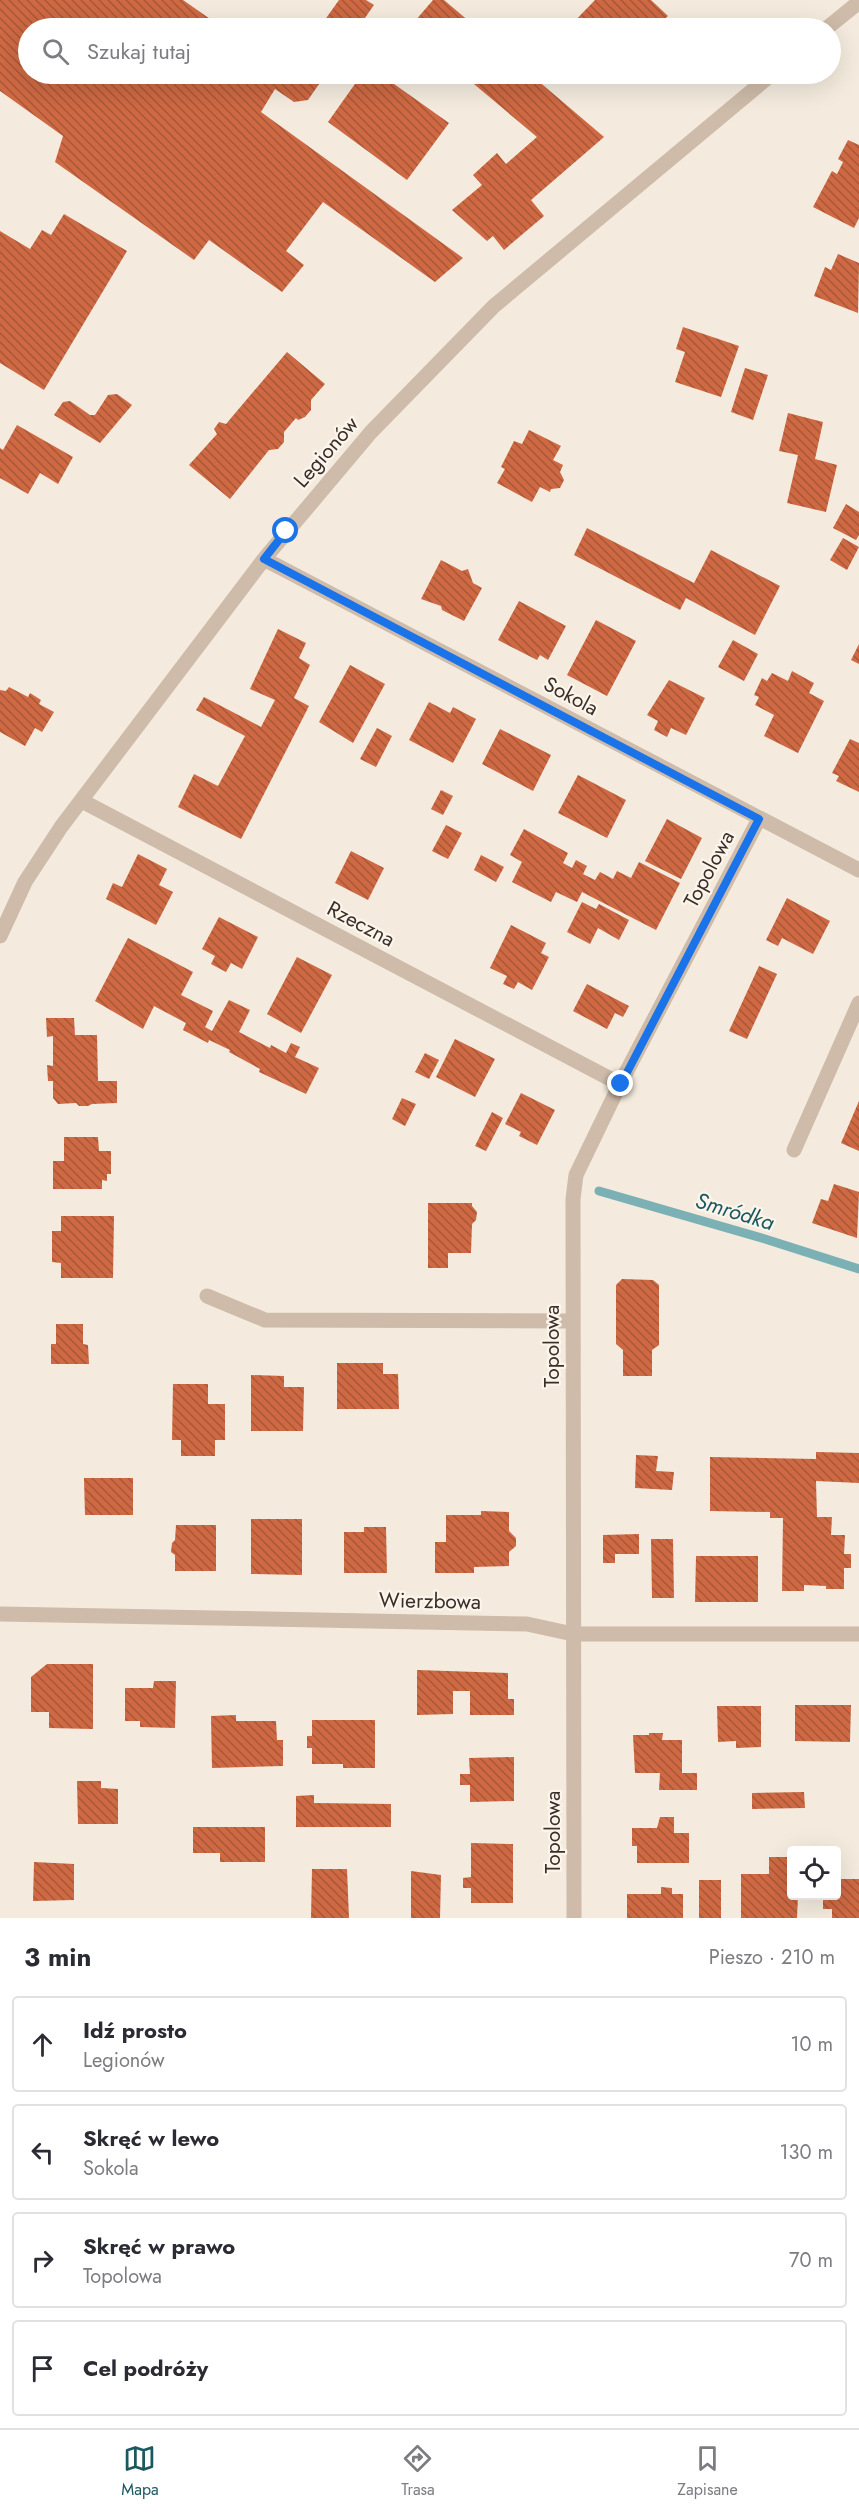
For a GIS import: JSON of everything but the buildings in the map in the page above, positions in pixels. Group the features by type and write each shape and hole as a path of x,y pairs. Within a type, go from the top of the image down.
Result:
{"street":[{"path":"839,18 859,2"},
{"name":"Legionów","path":"0,936 25,882 43,852 264,559 371,432 495,306 760,84"},
{"name":"Sokola","path":"264,559 859,870"},
{"name":"Rzeczna","path":"82,801 621,1084"},
{"name":"Topolowa","path":"574,1918 573,1199 576,1174 759,819"},
{"path":"794,1150 859,1003"},
{"path":"207,1296 265,1320 573,1321"},
{"name":"Wierzbowa","path":"0,1614 527,1624 573,1634 859,1634"}],"waterway":[{"name":"Smródka","path":"599,1191 859,1269"}],"route":[{"path":"286,531 264,559 759,819 621,1084"}]}
